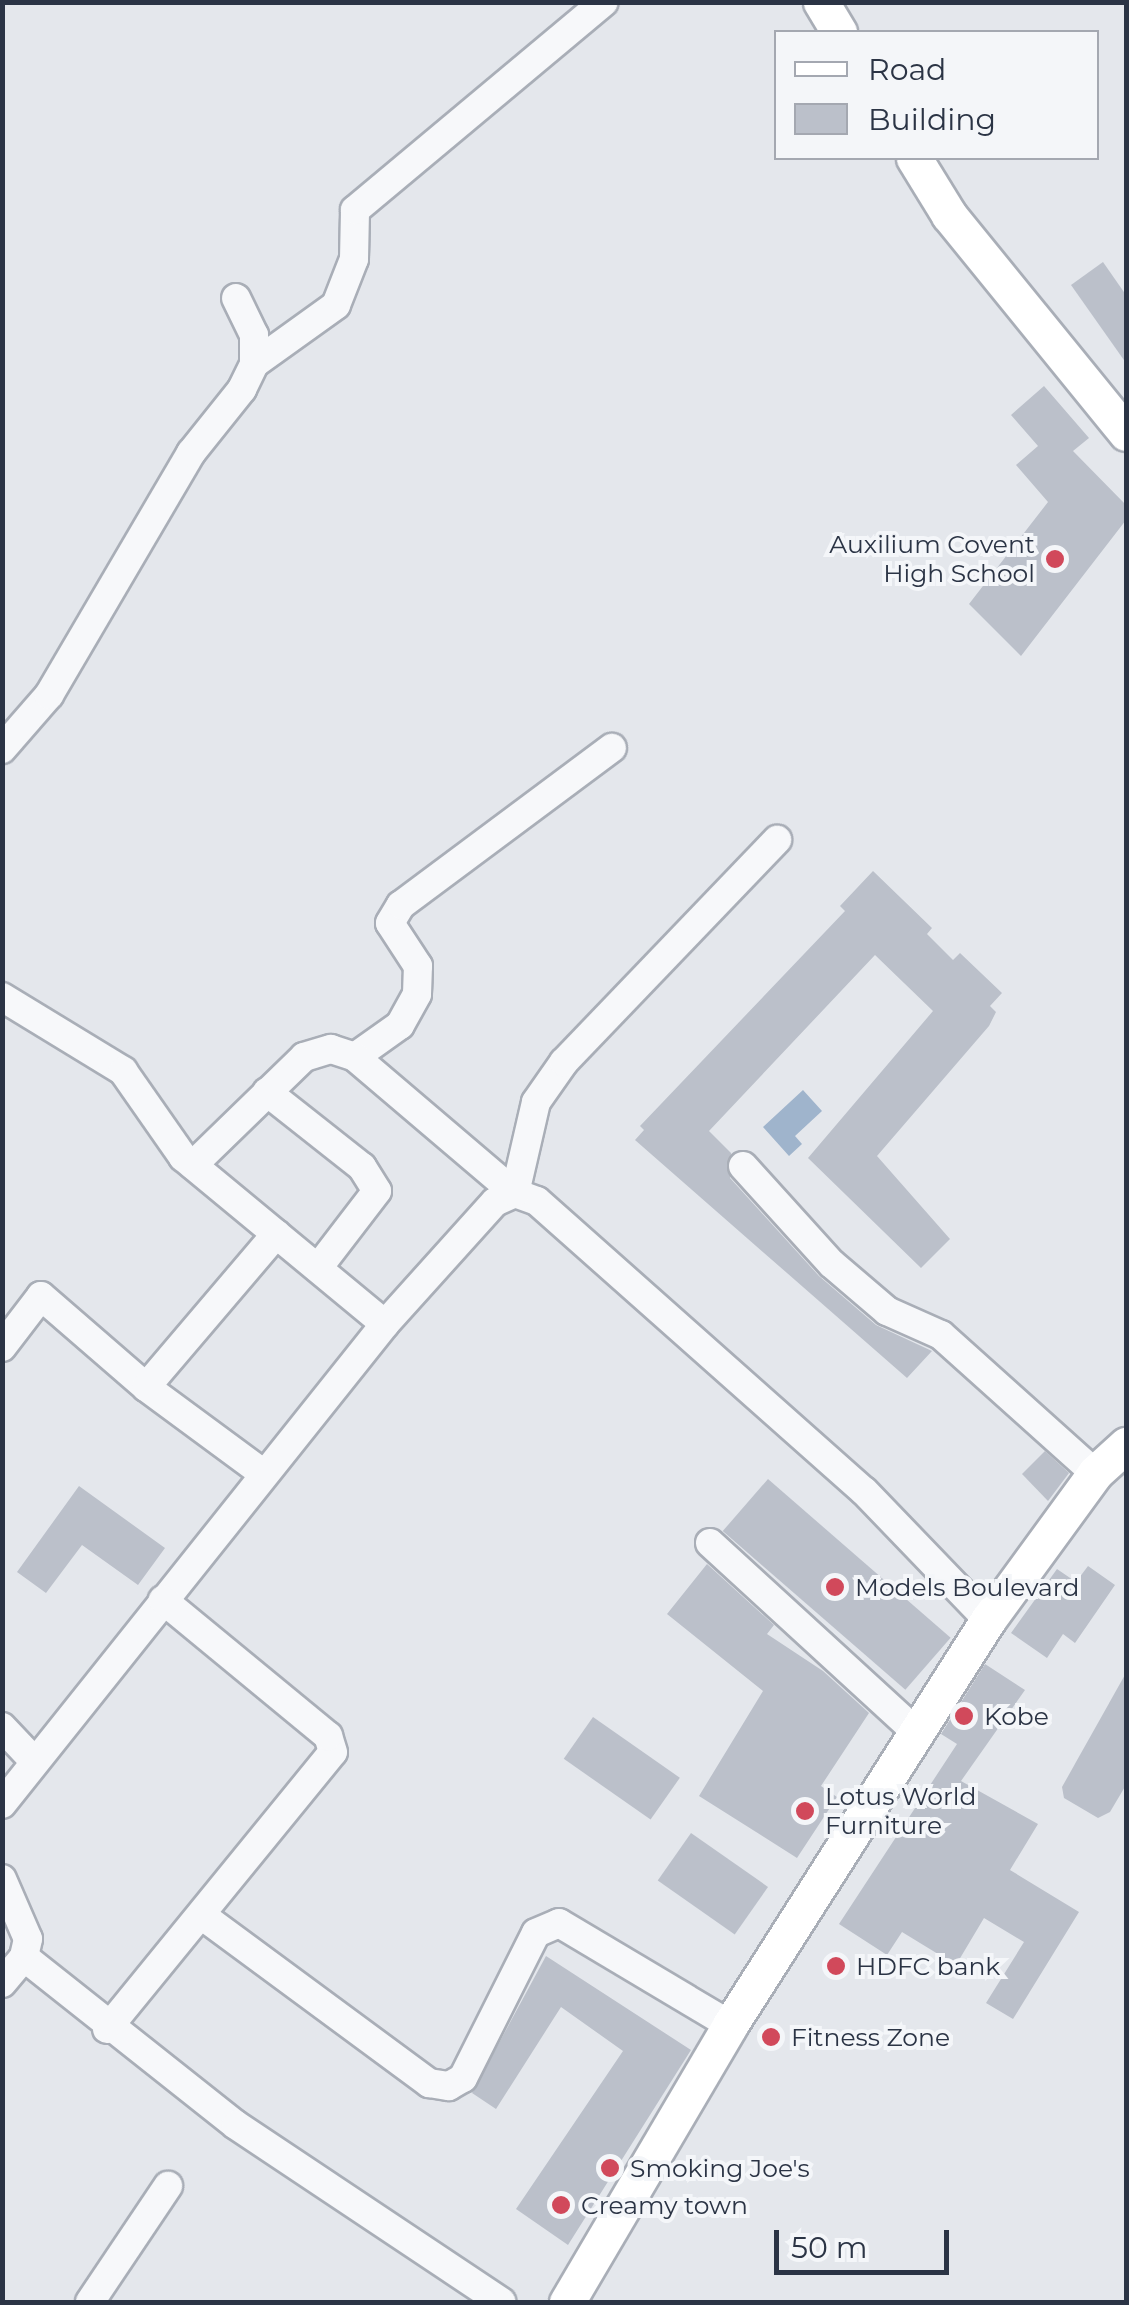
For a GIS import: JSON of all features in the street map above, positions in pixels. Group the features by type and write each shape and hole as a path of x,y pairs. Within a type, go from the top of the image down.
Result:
{"main road":[{"path":"822,2 837,30"},
{"path":"915,160 950,215 1126,433"},
{"path":"567,2302 730,2026 988,1620 1094,1473 1126,1445"}],"street":[{"path":"2,750 49,695 191,453 254,364 336,305 354,259 354,210 604,2"},
{"path":"236,298 254,335 254,364"},
{"path":"356,1056 400,1025 417,994 418,966 390,923 401,905 612,748"},
{"path":"515,1193 536,1102 564,1062 777,840"},
{"path":"2,997 123,1071 193,1165 384,1324"},
{"path":"193,1165 304,1057 331,1049 356,1056 515,1193 537,1201 864,1491 988,1620"},
{"path":"267,1092 362,1167 377,1191 372,1206 318,1268"},
{"path":"743,1166 832,1264 887,1312 942,1335 1094,1473"},
{"path":"2,1804 384,1324 494,1202 515,1193"},
{"path":"146,1387 276,1234"},
{"path":"5,1339 41,1296 146,1387 264,1474"},
{"path":"710,1543 917,1733"},
{"path":"107,2029 204,1917 334,1752 328,1736 163,1600"},
{"path":"2,1727 34,1761"},
{"path":"2,1879 28,1939 24,1957 2,1983"},
{"path":"204,1917 429,2083 449,2086 463,2078 536,1933 559,1923 730,2026"},
{"path":"24,1957 107,2029 501,2302"},
{"path":"90,2302 168,2186"}],"water":[{"path":"803,1090 822,1111 795,1136 802,1144 789,1156 763,1127"}],"building":[{"path":"1103,262 1126,295 1126,363 1071,285"},
{"path":"1044,386 1089,438 1073,451 1126,505 1126,520 1021,656 969,604 1048,502 1016,465 1038,446 1011,415"},
{"path":"873,871 932,928 927,934 953,960 960,953 1002,993 990,1006 996,1012 989,1026 877,1156 950,1239 921,1268 808,1158 933,1011 875,955 709,1131 731,1153 730,1178 819,1276 876,1325 932,1351 907,1378 635,1140 644,1130 640,1126 845,911 840,906"},
{"path":"1045,1451 1069,1473 1048,1501 1022,1474"},
{"name":"Models Boulevard","path":"768,1479 951,1638 905,1690 723,1531"},
{"path":"79,1486 165,1548 138,1585 82,1545 46,1593 17,1572"},
{"path":"707,1564 774,1625 767,1634 823,1671 869,1713 821,1786 837,1797 797,1858 699,1796 763,1691 667,1614"},
{"path":"1088,1566 1115,1585 1075,1643 1063,1634 1047,1658 1011,1633 1057,1569 1076,1582"},
{"path":"985,1664 1025,1690 961,1781 1038,1824 1010,1870 1079,1912 1013,2019 986,2003 1024,1942 984,1918 956,1965 902,1932 887,1955 839,1924 957,1744 941,1734"},
{"path":"1126,1673 1126,1785 1110,1812 1098,1818 1064,1798 1062,1787"},
{"path":"593,1717 680,1778 651,1820 564,1759"},
{"path":"691,1833 768,1887 735,1934 658,1881"},
{"path":"546,1956 691,2050 568,2245 516,2209 623,2051 561,2007 496,2109 472,2093"}],"place":[{"name":"Auxilium Covent High School","path":"1055,559"},
{"name":"Models Boulevard","path":"835,1587"},
{"name":"Kobe","path":"964,1716"},
{"name":"Lotus World Furniture","path":"805,1811"},
{"name":"HDFC bank","path":"836,1966"},
{"name":"Fitness Zone","path":"771,2037"},
{"name":"Smoking Joe's","path":"610,2168"},
{"name":"Creamy town","path":"561,2205"}]}
